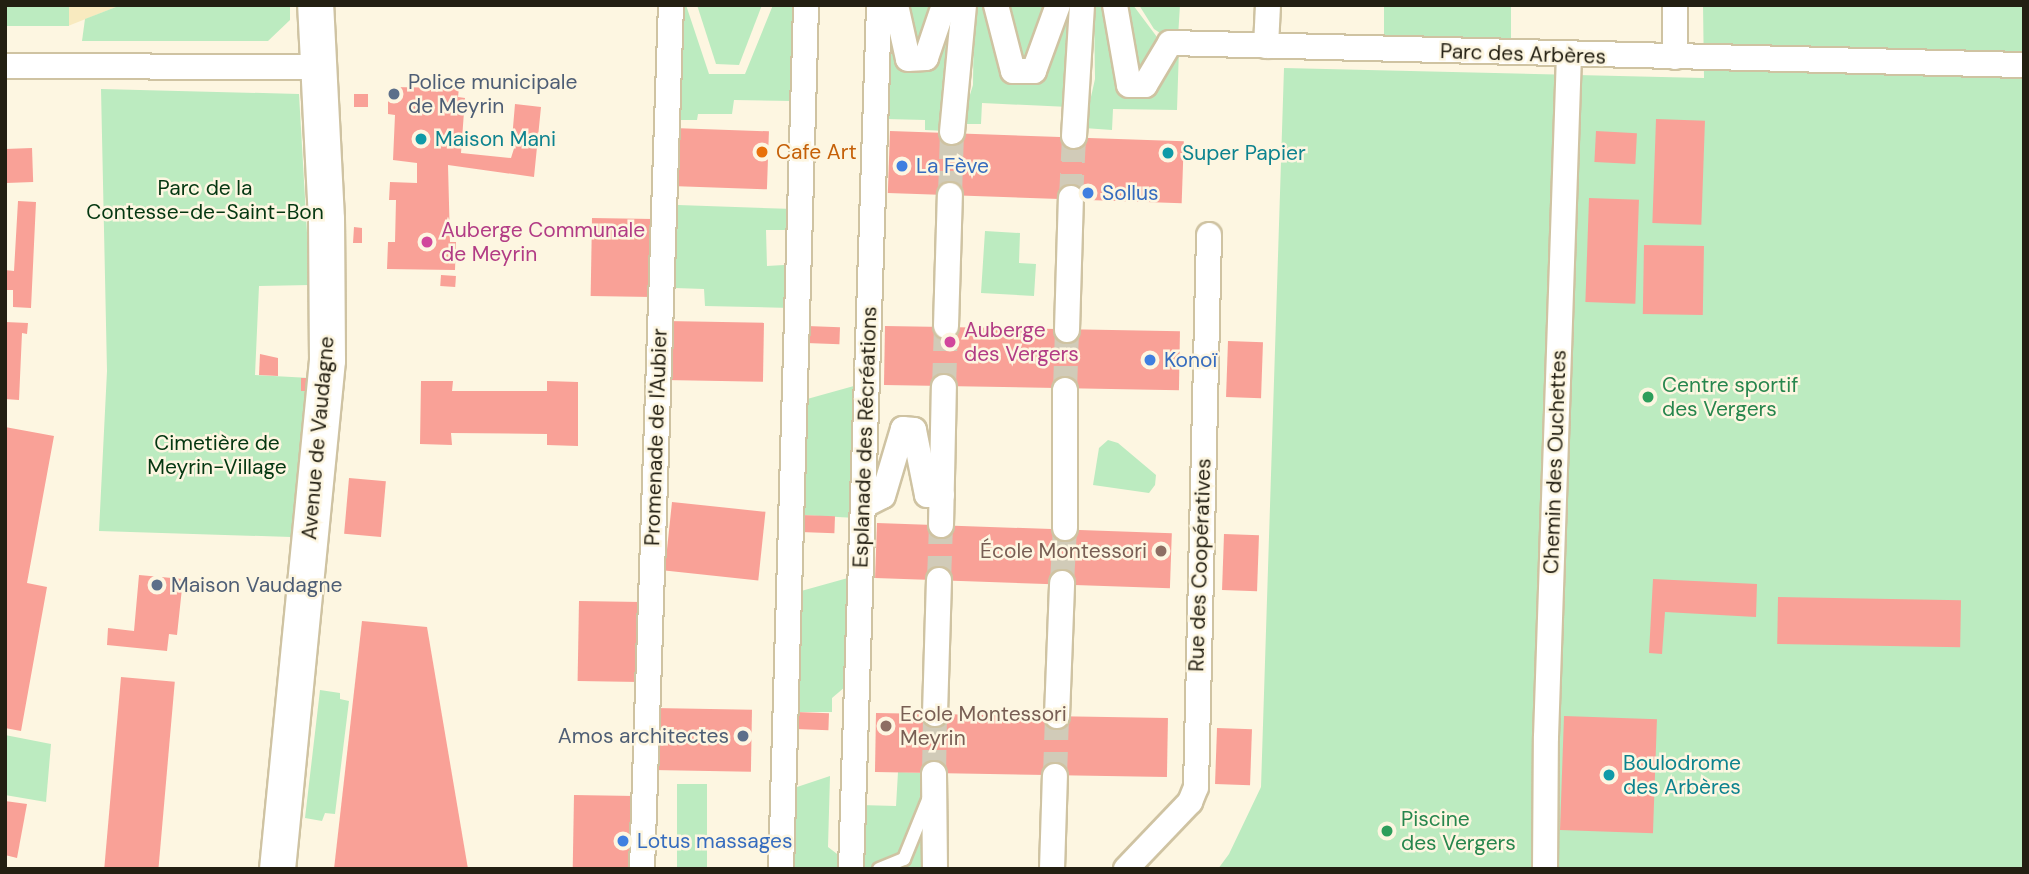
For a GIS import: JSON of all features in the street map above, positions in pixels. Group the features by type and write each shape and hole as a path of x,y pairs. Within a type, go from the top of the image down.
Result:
{"street":[{"name":"Avenue de Vaudagne","path":"277,869 327,371 326,219 315,5"},
{"name":"Promenade de l'Aubier","path":"642,869 671,5"},
{"path":"781,869 806,5"},
{"name":"Esplanade des Récréations","path":"851,869 879,5"},
{"path":"896,5 908,59 926,58 944,5"},
{"path":"952,132 964,5"},
{"path":"996,5 1013,71 1034,71 1058,5"},
{"path":"1074,136 1082,5"},
{"name":"Parc des Arbères","path":"1115,5 1129,85 1145,85 1170,43 2024,65"},
{"path":"1266,46 1268,5"},
{"path":"1675,5 1675,57"},
{"name":"Chemin des Ouchettes","path":"1545,869 1545,765 1569,55"},
{"path":"5,66 317,67"},
{"path":"946,326 950,195"},
{"path":"1067,330 1071,198"},
{"name":"Rue des Coopératives","path":"1126,869 1190,802 1196,788 1209,235"},
{"path":"941,524 944,387"},
{"path":"1065,390 1065,528"},
{"path":"863,506 883,496 903,429 914,430 927,495 942,495"},
{"path":"935,714 939,580"},
{"path":"1057,716 1062,583"},
{"path":"1052,869 1055,776"},
{"path":"934,781 937,804 935,869"}],"lane":[{"path":"879,869 904,859 934,781"}],"shaded area":[{"path":"69,5 121,5 68,26"}],"green space":[{"path":"5,5 69,5 69,26 5,26"},
{"path":"121,5 290,5 290,20 268,41 82,41 85,19"},
{"path":"677,5 686,5 709,74 745,74 773,5 801,5 792,101 734,100 732,114 698,114 697,120 670,120"},
{"path":"697,5 762,5 739,65 716,64"},
{"path":"884,5 902,62 959,5 946,131 925,130 925,120 886,119"},
{"path":"901,5 937,5 921,53 911,53"},
{"path":"974,5 991,5 1008,75 1037,76 1063,5 1078,5 1069,107 982,103 981,124 961,124 973,85"},
{"path":"1002,5 1053,5 1030,65 1016,65"},
{"path":"1094,5 1109,5 1124,89 1179,48 1177,110 1113,109 1112,130 1084,128 1095,79"},
{"path":"1121,5 1133,5 1163,45 1133,79"},
{"path":"1139,5 1180,5 1178,37 1166,37 1154,29"},
{"path":"1384,5 1511,5 1511,43 1384,43"},
{"name":"Centre sportif des Vergers","path":"1703,5 2024,5 2024,869 1218,869 1229,854 1261,787 1284,68 1704,78"},
{"name":"Parc de la Contesse-de-Saint-Bon","path":"101,89 299,94 310,285 259,286 255,375 310,378 291,537 99,531 107,371"},
{"path":"678,205 794,209 788,230 766,230 767,266 784,265 792,275 791,308 705,306 704,289 675,288"},
{"path":"985,231 1020,233 1019,263 1036,264 1034,296 981,293"},
{"path":"861,384 856,518 802,515 800,401"},
{"path":"1108,440 1118,443 1156,475 1155,485 1149,493 1093,485 1099,448"},
{"path":"855,576 852,681 832,698 832,712 790,712 794,593"},
{"path":"320,690 340,693 340,699 349,701 335,814 325,813 322,821 305,818"},
{"path":"5,735 51,744 46,802 5,795"},
{"path":"898,772 923,773 931,869 858,869 860,805 896,806"},
{"path":"830,776 828,847 845,860 845,869 786,869 788,790"},
{"path":"677,784 707,784 707,869 677,869"}],"building":[{"path":"388,87 459,88 458,97 465,98 461,153 511,158 517,139 512,139 515,104 541,107 534,177 448,165 450,242 456,242 455,270 387,269 388,242 395,242 396,200 389,200 390,182 417,183 417,163 393,160 395,115 388,114"},
{"path":"354,94 368,94 368,107 354,107"},
{"path":"1656,119 1705,121 1701,225 1652,223"},
{"path":"673,128 769,131 767,189 671,186"},
{"path":"890,131 1184,141 1182,203 888,193"},
{"path":"1596,131 1637,133 1635,164 1594,162"},
{"path":"32,148 33,182 6,183 5,149"},
{"path":"1589,198 1639,200 1635,304 1585,302"},
{"path":"18,201 36,202 31,308 13,307 13,290 5,290 5,270 14,271"},
{"path":"592,218 653,219 652,297 591,296"},
{"path":"354,227 362,228 362,243 353,243"},
{"path":"1644,245 1704,246 1703,315 1643,314"},
{"path":"441,275 456,276 455,287 440,286"},
{"path":"666,321 764,323 763,382 665,380"},
{"path":"5,322 28,323 27,334 22,333 19,400 5,399"},
{"path":"807,326 840,327 839,344 806,343"},
{"path":"885,326 1180,331 1179,390 884,385"},
{"path":"1228,341 1263,342 1261,398 1226,397"},
{"path":"260,354 278,358 278,376 259,375"},
{"path":"301,378 310,378 310,391 301,391"},
{"path":"421,381 453,381 452,391 547,391 547,381 578,382 578,446 547,445 547,434 451,433 452,445 420,444"},
{"path":"5,427 54,436 27,583 47,587 21,731 5,728"},
{"path":"349,478 386,481 381,537 344,534"},
{"path":"672,502 765,512 758,580 665,571"},
{"path":"801,515 835,516 834,533 800,532"},
{"path":"877,523 1172,533 1170,588 875,578"},
{"path":"1224,534 1259,535 1257,591 1222,590"},
{"name":"Maison Vaudagne","path":"139,575 183,579 177,635 169,634 167,651 107,645 108,628 134,631"},
{"path":"1653,579 1757,584 1756,617 1665,612 1662,654 1649,653"},
{"path":"1778,597 1961,600 1960,647 1777,644"},
{"path":"579,601 641,602 640,682 578,681"},
{"path":"362,621 427,627 468,869 334,869"},
{"path":"121,677 175,682 158,869 104,869"},
{"path":"654,708 752,710 751,772 653,770"},
{"path":"796,712 829,713 828,730 795,729"},
{"path":"876,713 1168,718 1167,777 875,772"},
{"name":"Boulodrome des Arbères","path":"1564,716 1657,719 1653,833 1560,830"},
{"path":"1217,728 1252,729 1250,785 1215,784"},
{"path":"574,795 635,796 634,869 573,869"},
{"path":"5,801 27,804 17,858 5,855"}],"tunnel":[{"path":"950,195 952,132"},
{"path":"1071,198 1074,136"},
{"path":"944,387 946,326"},
{"path":"1065,390 1067,330"},
{"path":"939,580 941,525"},
{"path":"1062,583 1065,528"},
{"path":"934,774 935,714"},
{"path":"1055,776 1057,716"}],"place":[{"name":"Police municipale de Meyrin","path":"394,94"},
{"name":"Maison Mani","path":"421,139"},
{"name":"Cafe Art","path":"762,152"},
{"name":"Super Papier","path":"1168,153"},
{"name":"La Fève","path":"902,166"},
{"name":"Sollus","path":"1088,193"},
{"name":"Auberge Communale de Meyrin","path":"427,242"},
{"name":"Auberge des Vergers","path":"950,342"},
{"name":"Konoï","path":"1150,360"},
{"name":"Centre sportif des Vergers","path":"1648,397"},
{"name":"École Montessori","path":"1161,551"},
{"name":"Maison Vaudagne","path":"157,585"},
{"name":"Ecole Montessori Meyrin","path":"886,726"},
{"name":"Amos architectes","path":"743,736"},
{"name":"Boulodrome des Arbères","path":"1609,775"},
{"name":"Piscine des Vergers","path":"1387,831"},
{"name":"Lotus massages","path":"623,841"}],"park label":[{"name":"Cimetière de Meyrin-Village","path":"217,455"}]}
